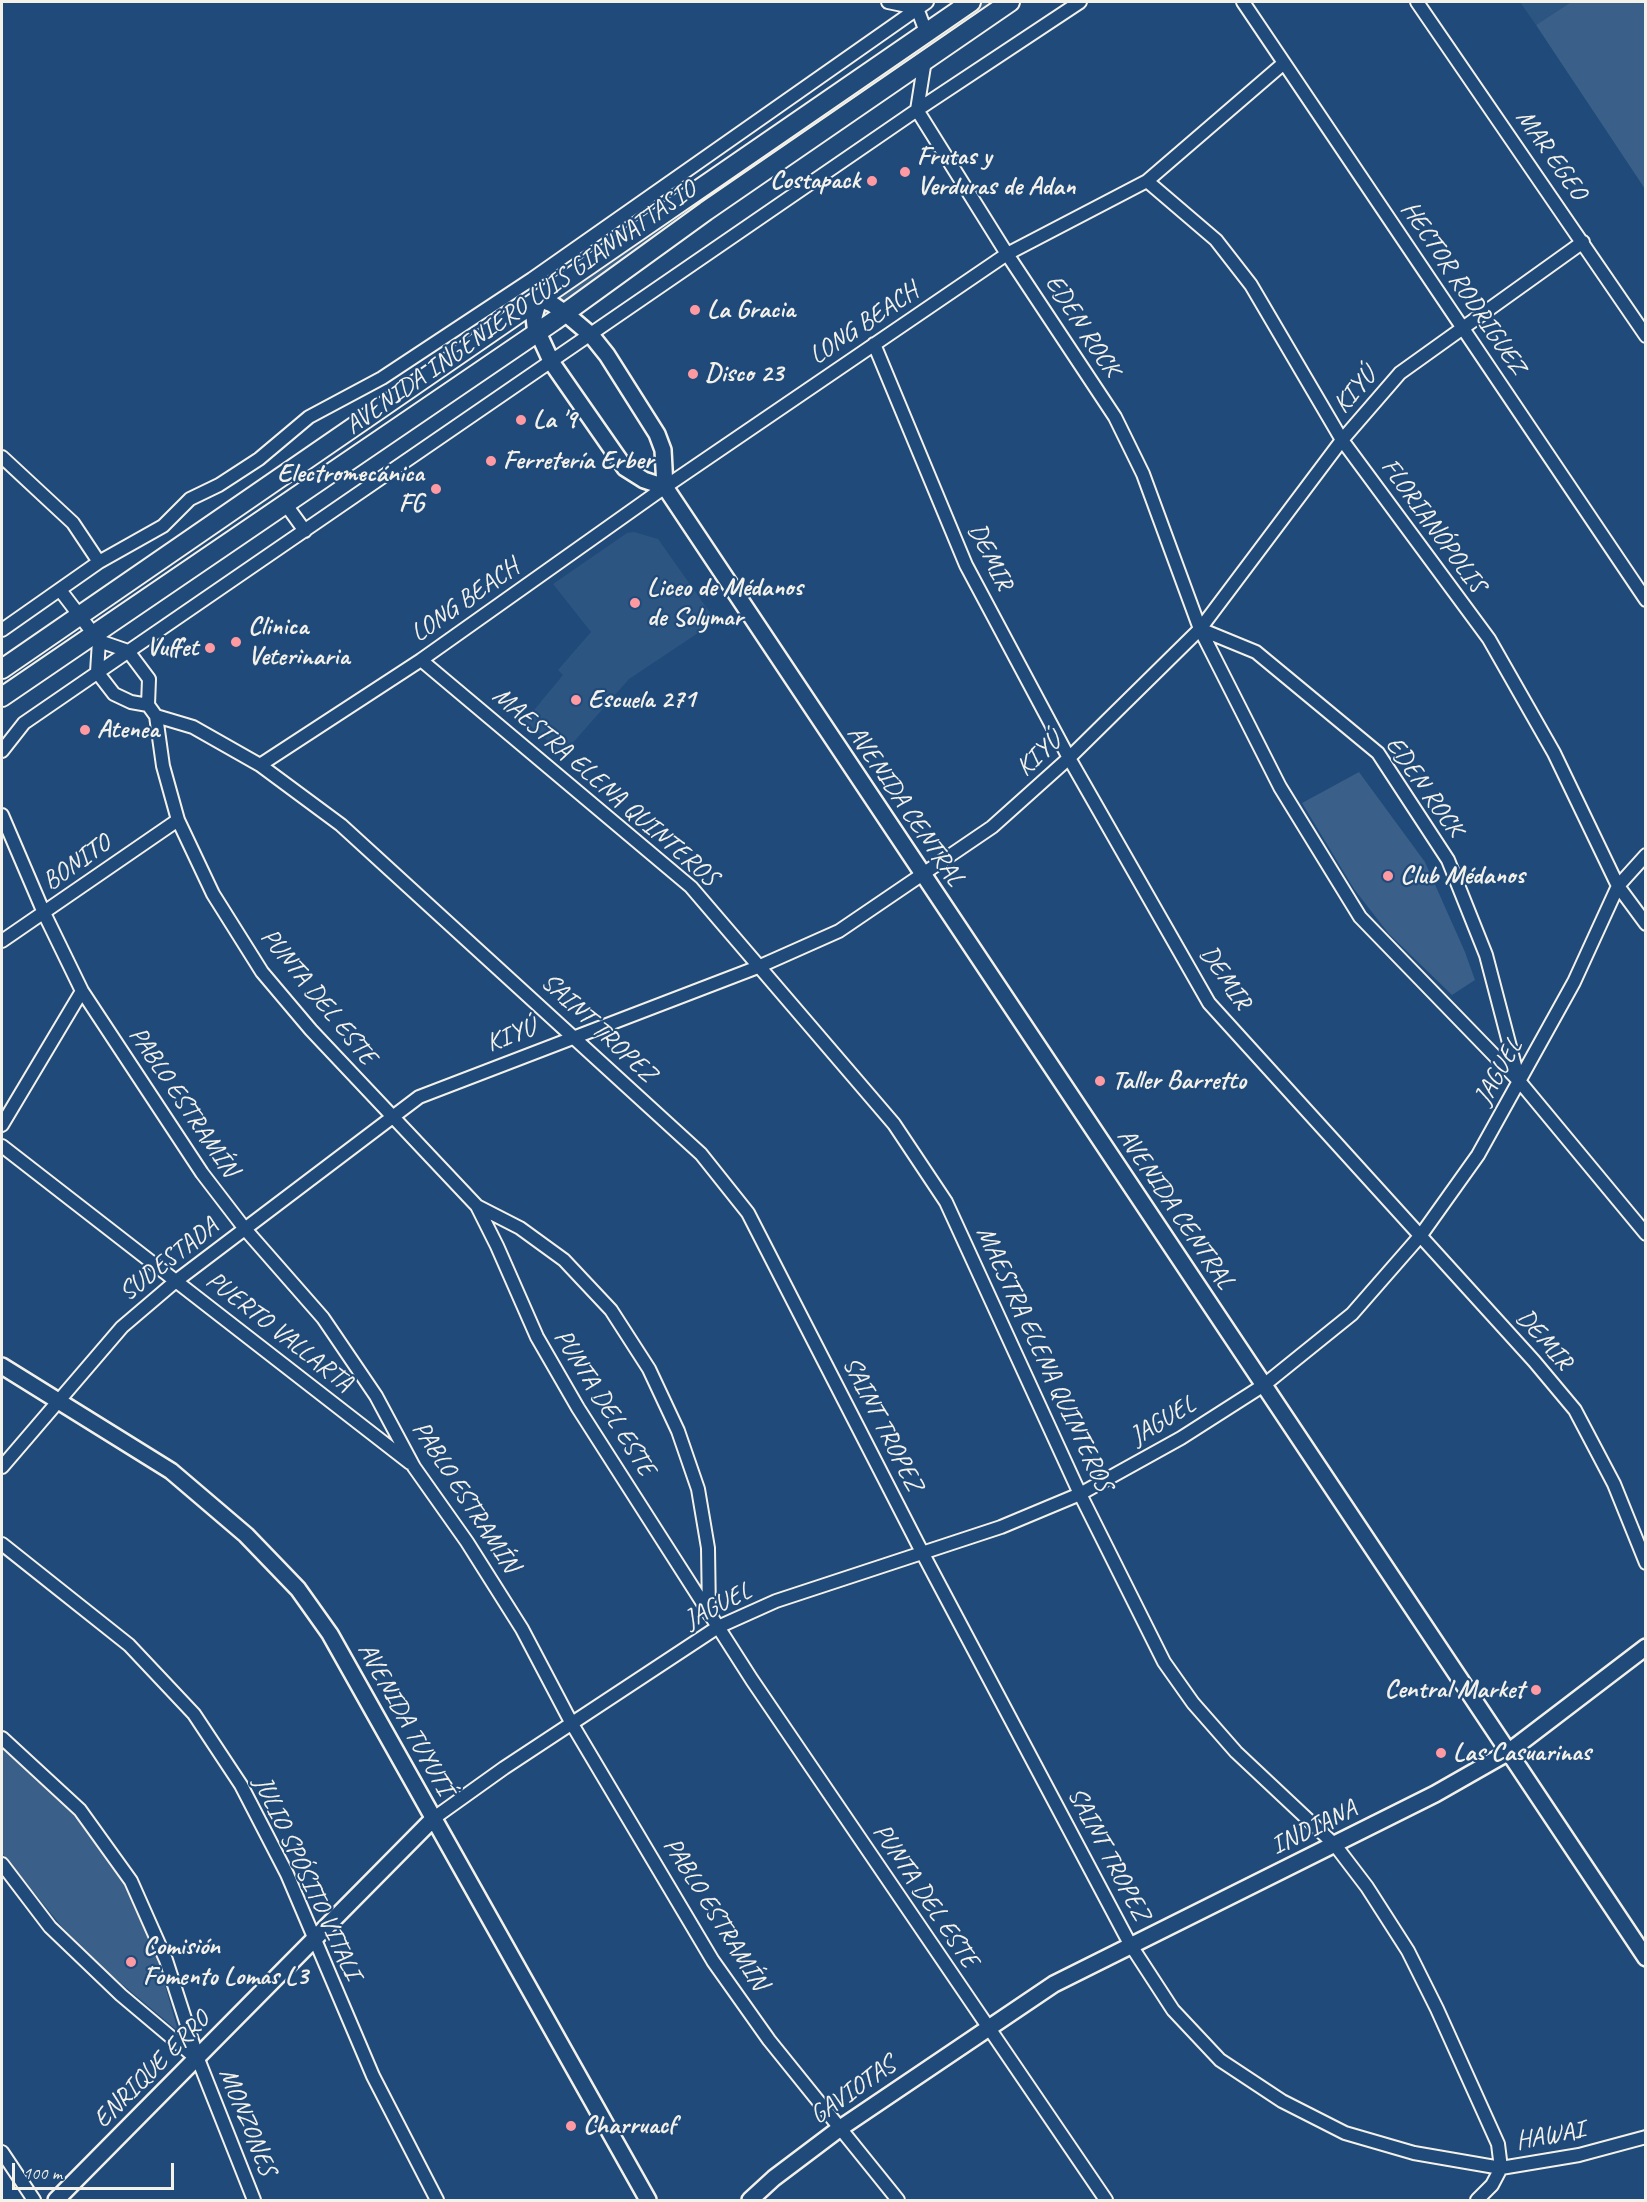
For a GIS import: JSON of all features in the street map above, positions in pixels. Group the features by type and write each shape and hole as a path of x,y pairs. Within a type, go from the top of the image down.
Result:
{"main road":[{"name":"AVENIDA INGENIERO LUIS GIANNATTASIO","path":"2,669 971,2"},
{"name":"AVENIDA INGENIERO LUIS GIANNATTASIO","path":"2,697 97,638 284,502 536,333 706,211 1010,2"}],"street":[{"path":"888,2 922,5 926,32"},
{"path":"2,751 24,723 552,363 917,110 1080,2"},
{"name":"HECTOR RODRIGUEZ","path":"1243,2 1646,600"},
{"name":"MAR EGEO","path":"1417,2 1646,336"},
{"name":"AVENIDA INGENIERO LUIS GIANNATTASIO","path":"2,630 99,562 163,526 190,499 219,485 259,459 309,417 382,378 532,279 922,5"},
{"path":"917,110 925,60"},
{"name":"LONG BEACH","path":"260,765 421,660 665,488 1007,254 1147,181 1284,63"},
{"name":"EDEN ROCK","path":"917,110 1007,254 1115,417 1143,474 1200,629 1280,786 1360,917 1520,1082 1646,1234"},
{"name":"FLORIANÓPOLIS","path":"1147,181 1216,240 1251,285 1342,440 1489,639 1554,753 1618,886 1646,924"},
{"name":"KIYÚ","path":"391,1117 419,1097 758,967 839,931 992,827 1069,758 1200,629 1342,440 1400,373 1583,242"},
{"path":"532,279 539,299 534,317 536,333 552,363 625,468 644,480 665,488 663,450 657,434 607,356 591,335 565,313 539,299"},
{"name":"DEMIR","path":"874,345 966,565 1069,758 1209,1003 1421,1235 1575,1410 1614,1484 1646,1563"},
{"path":"2,457 73,523 99,562"},
{"name":"AVENIDA CENTRAL","path":"665,488 1646,1958"},
{"path":"284,502 305,531"},
{"path":"60,590 97,638 128,651 148,679 148,705 156,716"},
{"name":"EDEN ROCK","path":"1200,629 1256,651 1378,753 1448,860 1486,955 1520,1082"},
{"path":"97,638 98,672 114,694 130,702 148,705"},
{"name":"MAESTRA ELENA QUINTEROS","path":"421,660 692,887 894,1124 946,1202 1080,1494 1164,1662 1193,1703 1236,1752 1335,1845 1367,1887 1408,1951 1437,2009 1498,2144 1502,2168"},
{"name":"SAINT TROPEZ","path":"156,716 194,727 260,765 341,825 701,1154 748,1213 923,1554 1131,1944 1173,2010 1220,2060 1282,2102 1346,2133 1414,2153 1502,2168"},
{"name":"PUNTA DEL ESTE","path":"156,716 162,766 178,820 213,894 262,972 311,1030 477,1206 498,1246 537,1337 578,1408 709,1615 987,2028 1106,2200"},
{"name":"PABLO ESTRAMÍN","path":"2,815 44,913 82,991 202,1173 245,1229 322,1318 376,1396 414,1467 467,1542 522,1629 572,1724 713,1961 769,2040 898,2200"},
{"name":"BONITO","path":"2,941 178,820"},
{"name":"JAGUEL","path":"434,1818 504,1768 717,1627 776,1602 1001,1527 1080,1494 1181,1438 1264,1384 1352,1314 1421,1235 1478,1155 1520,1082 1574,982 1618,886 1646,855"},
{"path":"2,1125 82,991"},
{"name":"SUDESTADA","path":"2,1467 57,1400 122,1327 176,1281 391,1117"},
{"name":"PUERTO VALLARTA","path":"2,1146 414,1467"},
{"name":"PUNTA DEL ESTE","path":"477,1206 520,1228 564,1260 611,1310 649,1369 678,1431 698,1489 708,1548 709,1615"},
{"name":"AVENIDA TUYUTÍ","path":"2,1366 171,1471 271,1558 330,1634 648,2200"},
{"name":"JULIO SPÓSITO VITALI","path":"2,1544 129,1645 194,1714 241,1785 287,1874 373,2076 437,2200"},
{"name":"INDIANA","path":"987,2028 1054,1984 1335,1845 1435,1794 1508,1753 1646,1647"},
{"name":"MONZONES","path":"2,1738 81,1810 131,1881 165,1960 198,2059 254,2200"},
{"name":"ENRIQUE ERRO","path":"56,2200 434,1818"},
{"name":"MONZONES","path":"2,1864 50,1927 121,1995 198,2059"},
{"name":"GAVIOTAS","path":"750,2200 782,2171 839,2128 987,2028"},
{"name":"HAWAI","path":"1477,2200 1492,2185 1502,2168 1579,2155 1646,2137"},
{"path":"2,2152 34,2200"}],"shaded area":[{"path":"982,2 1000,2 559,306 553,298"},
{"path":"1520,2 1571,2 1536,25"},
{"path":"1571,2 1645,2 1645,189 1536,25"},
{"name":"Liceo de Médanos de Solymar","path":"634,532 658,539 716,621 629,679 563,754 525,721 563,675 558,670 591,632 553,584 627,533"},
{"name":"Club Médanos","path":"1359,772 1425,862 1465,952 1475,980 1452,995 1389,934 1354,889 1302,803"},
{"path":"2,1739 78,1814 129,1882 155,1950 178,2031 111,1975 62,1927 2,1853"}],"place":[{"name":"Frutas y Verduras de Adan","path":"905,172"},
{"name":"Costapack","path":"872,181"},
{"name":"La Gracia","path":"695,310"},
{"name":"Disco 23","path":"693,374"},
{"name":"La '9","path":"521,420"},
{"name":"Ferretería Erber","path":"491,461"},
{"name":"Electromecánica FG","path":"436,489"},
{"name":"Liceo de Médanos de Solymar","path":"635,603"},
{"name":"Clinica Veterinaria","path":"236,642"},
{"name":"Vuffet","path":"210,648"},
{"name":"Escuela 271","path":"576,700"},
{"name":"Atenea","path":"85,730"},
{"name":"Club Médanos","path":"1388,876"},
{"name":"Taller Barretto","path":"1100,1081"},
{"name":"Central Market","path":"1536,1690"},
{"name":"Las Casuarinas","path":"1441,1753"},
{"name":"Comisión Fomento Lomas L3","path":"131,1962"},
{"name":"Charruacf","path":"571,2126"}]}
